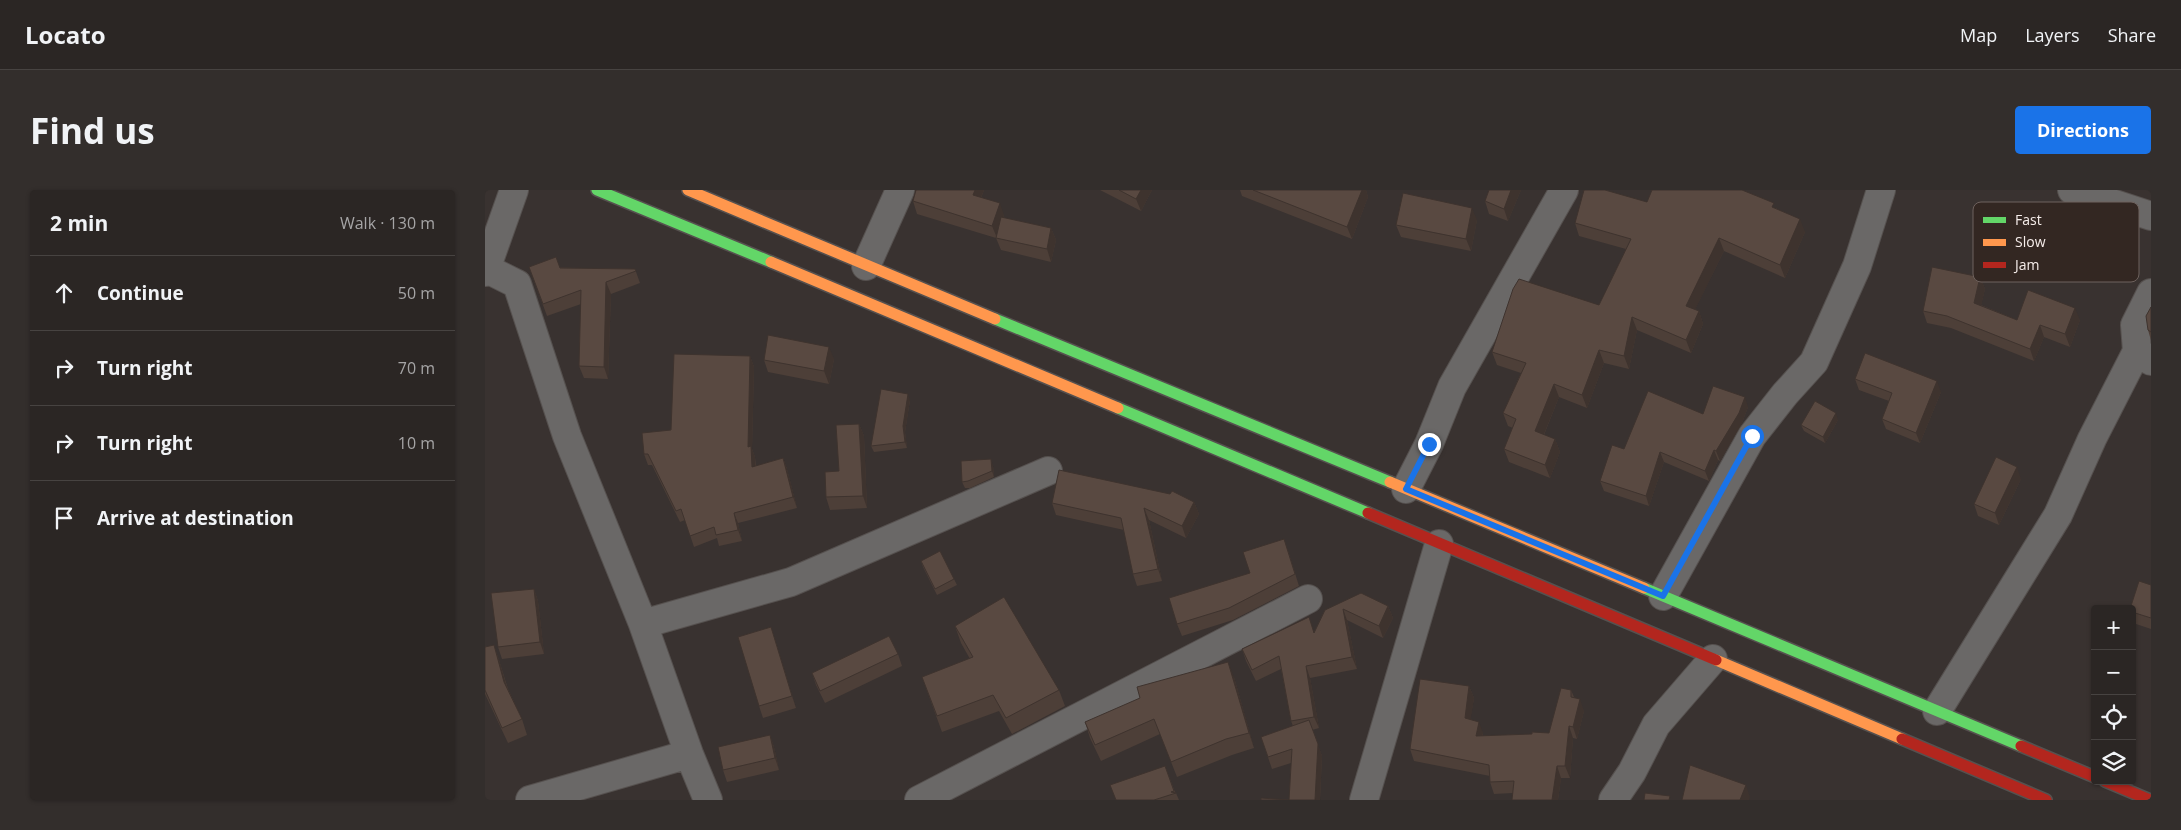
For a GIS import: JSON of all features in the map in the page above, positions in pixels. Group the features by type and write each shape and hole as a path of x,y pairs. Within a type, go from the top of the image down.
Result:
{"main road":[{"path":"597,190 2046,800"},
{"path":"688,190 866,266 2091,775"},
{"path":"2114,785 2144,799"}],"street":[{"path":"514,190 486,269 517,284 567,436 643,624 689,754 708,800"},
{"path":"866,266 900,190"},
{"path":"1406,489 1429,444 1452,387 1563,190"},
{"path":"1663,596 1752,436 1813,362 1857,266 1881,190"},
{"path":"2072,190 2108,202"},
{"path":"2139,212 2151,216"},
{"path":"1937,711 2058,515 2092,439 2144,356 2135,324 2151,293"},
{"path":"643,624 791,582 1048,471"},
{"path":"1364,800 1439,544"},
{"path":"919,800 1308,598"},
{"path":"1613,800 1632,772 1656,725 1713,659"},
{"path":"530,800 689,754"}],"building":[{"path":"916,190 975,190 973,195 1000,203 992,226 913,201"},
{"path":"1119,190 1141,190 1136,199"},
{"path":"1253,190 1362,190 1347,227"},
{"path":"1489,190 1511,190 1504,209 1485,201"},
{"path":"1584,190 1605,190 1647,202 1652,190 1742,190 1774,203 1772,207 1800,219 1780,265 1719,238 1686,306 1699,311 1686,340 1632,317 1624,356 1599,350 1582,395 1554,384 1535,431 1555,439 1545,465 1504,449 1516,419 1503,413 1526,363 1492,352 1513,289 1519,279 1599,305 1631,239 1575,223"},
{"path":"1403,193 1472,208 1466,239 1396,225"},
{"path":"1001,217 1051,228 1047,249 996,238"},
{"path":"556,257 560,268 635,269 636,271 606,282 604,367 579,366 581,290 543,304 529,267"},
{"path":"1932,267 1973,276 1973,282 1979,282 1974,303 2017,320 2028,290 2075,308 2065,334 2040,325 2030,349 1947,316 1923,311"},
{"path":"2151,307 2151,332 2148,330 2146,316"},
{"path":"768,335 829,347 824,371 764,360"},
{"path":"1865,353 1937,381 1916,433 1882,419 1892,393 1855,379"},
{"path":"674,354 750,356 748,447 751,446 752,467 783,458 793,497 734,513 738,530 716,535 714,527 690,536 681,509 676,511 648,454 644,454 642,433 671,430"},
{"path":"1713,386 1745,397 1739,413 1716,451 1714,450 1705,471 1660,452 1646,496 1600,481 1612,445 1624,449 1648,391 1703,414"},
{"path":"881,389 908,394 903,426 905,442 871,446"},
{"path":"1815,401 1836,413 1823,437 1801,425"},
{"path":"859,424 863,496 826,497 825,472 839,471 836,425"},
{"path":"1996,457 2017,467 1995,513 1974,504"},
{"path":"991,459 992,471 962,482 961,461"},
{"path":"1059,470 1170,494 1172,491 1194,502 1182,526 1144,508 1158,569 1133,574 1121,518 1052,503"},
{"path":"1284,539 1295,574 1229,608 1177,624 1169,598 1250,573 1243,552"},
{"path":"940,551 954,579 935,589 921,561"},
{"path":"2139,581 2151,585 2151,618 2136,613 2136,605 2131,605"},
{"path":"534,589 540,642 498,647 491,593"},
{"path":"1361,593 1388,606 1379,626 1343,609 1352,657 1306,666 1314,717 1291,721 1279,656 1252,670 1242,649 1309,617 1314,633 1325,610"},
{"path":"1004,597 1059,690 1006,718 993,695 937,716 922,677 973,657 955,626"},
{"path":"771,627 792,696 759,706 738,637"},
{"path":"889,636 898,654 820,691 812,673"},
{"path":"494,645 504,682 522,719 502,728 485,690 485,647"},
{"path":"1228,662 1249,733 1226,739 1171,762 1154,719 1095,745 1085,722 1140,698 1137,687"},
{"path":"1420,679 1469,686 1465,718 1479,722 1476,736 1532,734 1532,732 1549,733 1561,688 1571,690 1571,697 1580,699 1573,727 1569,726 1565,766 1557,766 1552,800 1512,800 1514,781 1490,782 1489,765 1410,749"},
{"path":"1309,720 1318,744 1315,800 1289,800 1292,749 1268,757 1261,737"},
{"path":"770,735 775,758 723,770 718,747"},
{"path":"1690,765 1746,785 1740,800 1682,800"},
{"path":"1165,766 1174,791 1171,792 1176,793 1154,800 1116,800 1110,785"},
{"path":"1645,793 1670,796 1669,800 1644,800"},
{"path":"1261,798 1289,800 1261,800"}],"traffic: fast":[{"path":"597,190 771,262"},
{"path":"995,319 1390,482"},
{"path":"1118,408 1368,513"},
{"path":"1644,588 2021,746"}],"traffic: slow":[{"path":"688,190 995,319"},
{"path":"771,262 1118,408"},
{"path":"1390,482 1644,588"},
{"path":"1716,660 1902,739"}],"traffic: jam":[{"path":"1368,513 1716,660"},
{"path":"1902,739 2046,800"},
{"path":"2021,746 2091,775"},
{"path":"2114,785 2150,800"}],"route":[{"path":"1429,444 1406,489 1663,596 1752,436"}]}
